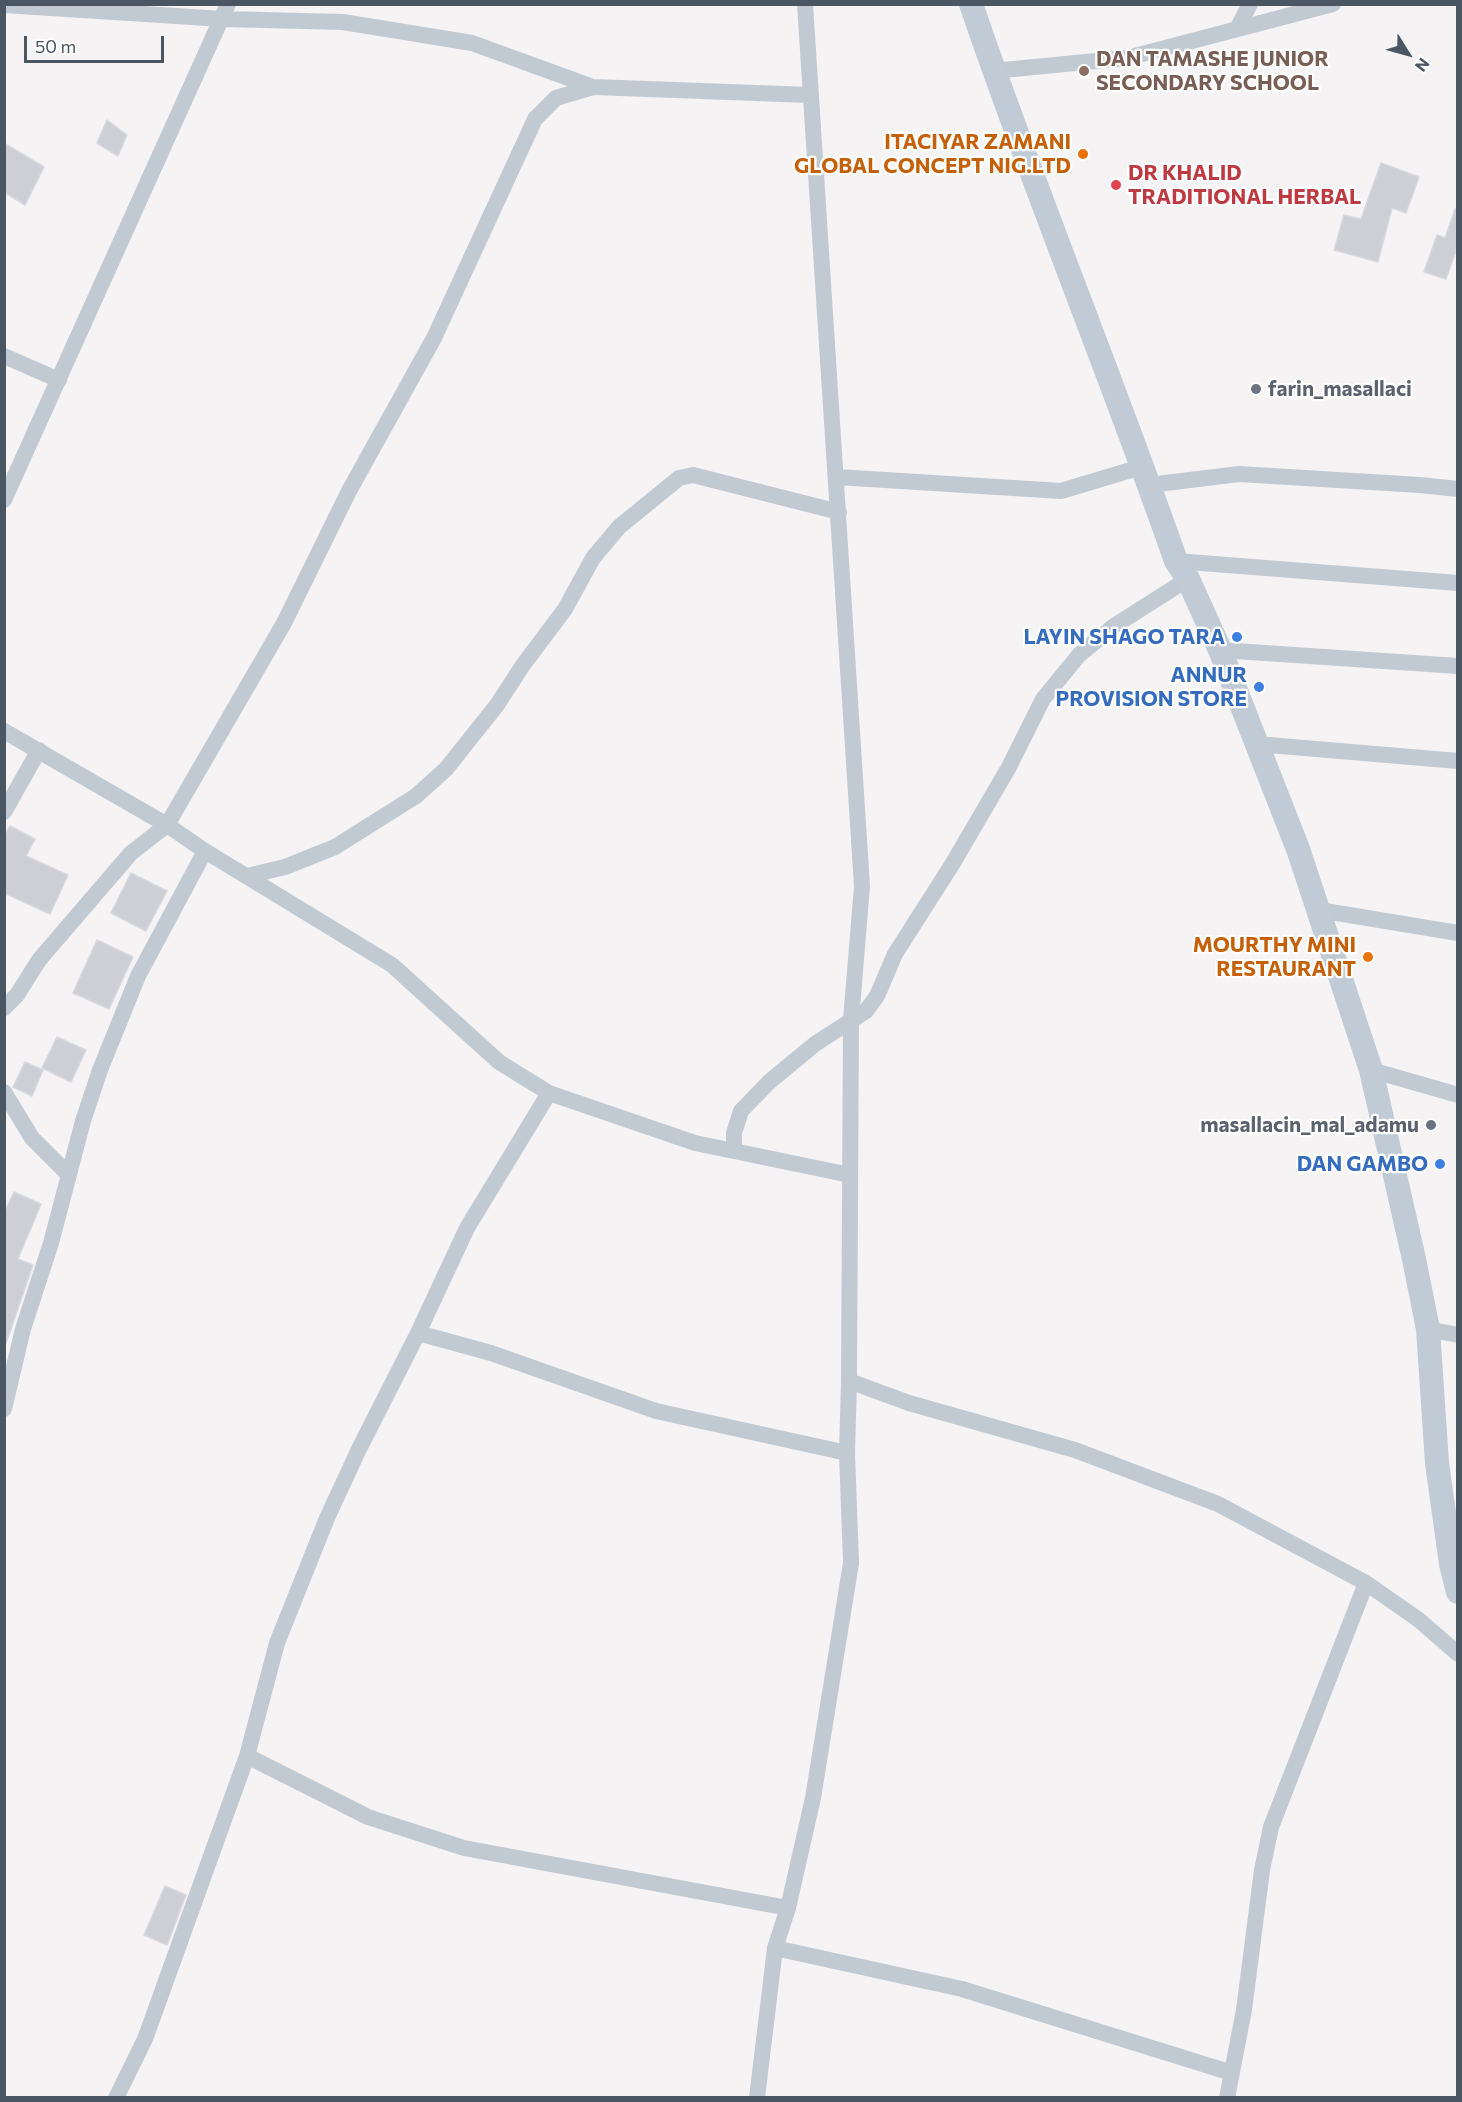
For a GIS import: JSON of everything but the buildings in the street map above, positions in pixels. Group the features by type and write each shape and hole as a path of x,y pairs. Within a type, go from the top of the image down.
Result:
{"street":[{"path":"757,2097 775,1948 788,1908 813,1798 850,1563 847,1453 851,1020 862,886 805,4"},
{"path":"971,4 993,71 1104,361 1145,476 1182,570 1220,650 1298,849 1371,1070 1428,1329 1437,1463 1450,1564 1458,1592"},
{"path":"1237,29 1250,4"},
{"path":"993,71 1127,58 1333,4"},
{"path":"4,5 226,12 343,22 472,44 593,87 810,95"},
{"path":"4,500 226,12"},
{"path":"4,1024 17,995 39,960 131,853 167,825 284,623 349,491 434,338 535,119 556,98 593,87"},
{"path":"4,356 59,380"},
{"path":"837,477 1061,491 1145,476 1239,474 1458,489"},
{"path":"247,876 285,867 335,847 416,796 446,769 497,705 523,665 565,609 593,558 619,527 679,478 693,475 839,512"},
{"path":"734,1151 734,1133 741,1111 769,1082 815,1044 866,1011 878,996 895,954 953,863 1009,767 1042,699 1079,655 1182,570 1458,583"},
{"path":"1220,650 1458,666"},
{"path":"4,731 167,825 392,965 499,1062 549,1093 695,1143 850,1175"},
{"path":"1257,744 1458,761"},
{"path":"4,812 39,750"},
{"path":"4,1409 23,1329 51,1243 83,1120 100,1070 138,976 205,850"},
{"path":"1319,910 1458,933"},
{"path":"4,1008 17,995"},
{"path":"1371,1070 1458,1095"},
{"path":"4,1092 33,1138 69,1175"},
{"path":"116,2097 145,2039 247,1756 278,1643 327,1518 363,1439 418,1333 467,1228 549,1093"},
{"path":"1428,1329 1458,1335"},
{"path":"418,1333 491,1353 656,1410 847,1453"},
{"path":"849,1381 909,1403 1075,1450 1218,1504 1366,1583 1419,1620 1458,1654"},
{"path":"1227,2097 1244,2010 1262,1870 1270,1827 1366,1583"},
{"path":"247,1756 368,1817 464,1848 788,1908"},
{"path":"775,1948 962,1989 1232,2073"}],"place":[{"name":"DAN TAMASHE JUNIOR SECONDARY SCHOOL","path":"1084,71"},
{"name":"ITACIYAR ZAMANI GLOBAL CONCEPT NIG.LTD","path":"1083,154"},
{"name":"DR KHALID TRADITIONAL HERBAL","path":"1116,185"},
{"name":"farin_masallaci","path":"1256,389"},
{"name":"LAYIN SHAGO TARA","path":"1237,637"},
{"name":"ANNUR PROVISION STORE","path":"1259,687"},
{"name":"MOURTHY MINI RESTAURANT","path":"1368,957"},
{"name":"masallacin_mal_adamu","path":"1431,1125"},
{"name":"DAN GAMBO","path":"1440,1164"}]}
